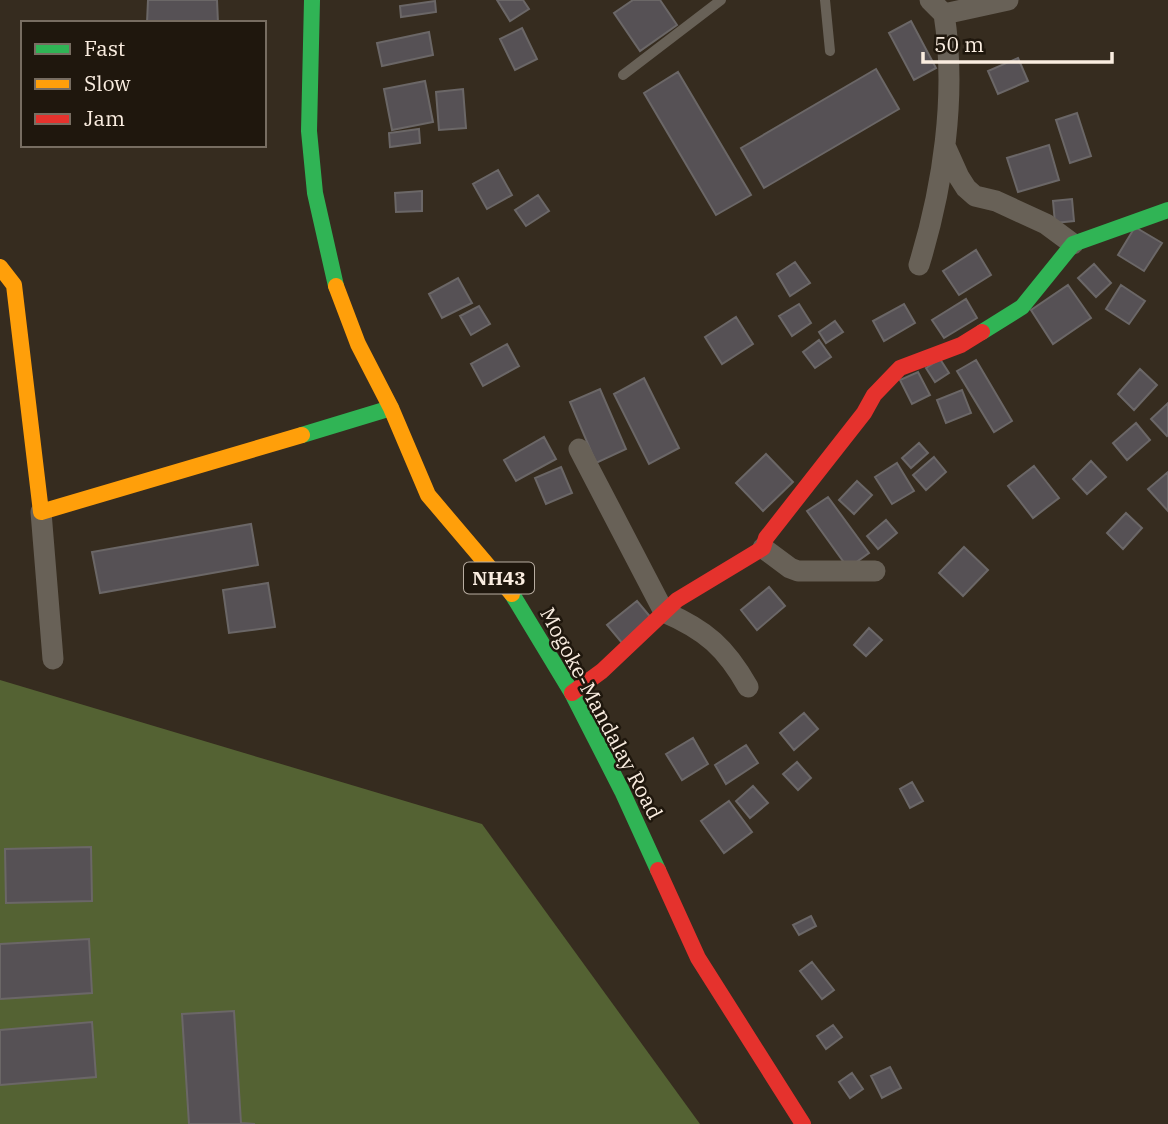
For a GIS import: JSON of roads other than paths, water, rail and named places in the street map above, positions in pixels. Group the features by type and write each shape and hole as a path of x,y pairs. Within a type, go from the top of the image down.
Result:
{"main road":[{"name":"Mogoke-Mandalay Road","path":"312,0 309,131 315,193 335,284 358,344 391,408 428,495 519,602 572,693 622,791 698,958 803,1124"},
{"path":"572,693 602,671 677,600 763,548 766,538 864,413 874,394 900,368 961,345 1022,307 1073,244 1168,210"},
{"path":"0,267 14,285 41,512 391,408"}],"street":[{"path":"919,265 940,189 945,146 949,61 937,7 1008,0"},
{"path":"945,146 959,177 975,196 996,201 1046,224 1073,244"},
{"path":"579,449 664,612 706,635 722,649 733,660 748,687"},
{"path":"41,512 53,659"},
{"path":"763,548 798,571 875,571"}],"lane":[{"path":"623,75 720,0"},
{"path":"825,0 830,51"}]}
